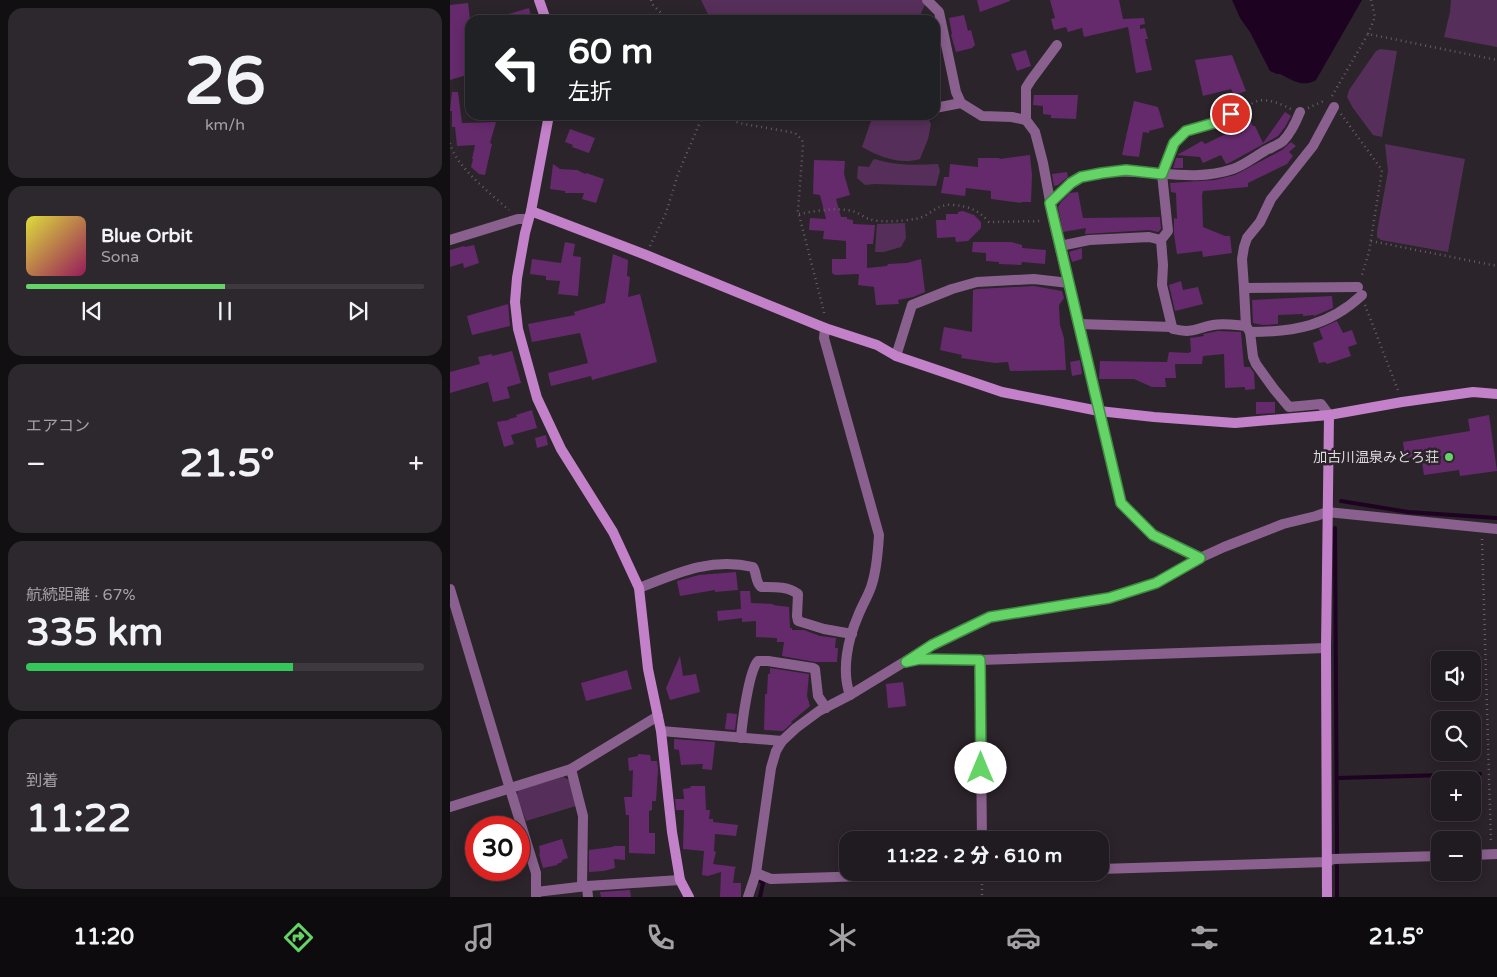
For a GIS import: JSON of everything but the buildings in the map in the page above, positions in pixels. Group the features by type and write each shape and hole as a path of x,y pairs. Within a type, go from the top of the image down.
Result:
{"street":[{"path":"539,0 544,15"},
{"path":"927,0 940,15"},
{"path":"940,17 956,92 961,103 982,116 1012,117 1026,120"},
{"path":"1057,45 1026,88 1026,120 1035,132 1043,163 1054,223 1121,503 1153,535 1200,558"},
{"path":"940,107 961,103"},
{"path":"1327,897 1326,648 1329,415 1321,404 1290,407 1274,390 1256,364 1248,329 1242,259 1247,238 1260,222 1271,199 1313,146 1334,107"},
{"path":"1050,203 1071,183 1081,177 1102,173 1126,170 1162,174 1204,174 1233,169 1245,164 1283,141 1295,125 1300,112"},
{"path":"1172,327 1162,285 1163,265 1160,240 1168,231 1162,174 1174,143 1186,131 1221,121 1231,114"},
{"path":"548,120 526,216 515,302 518,329 537,398 561,449 613,532 639,588 648,669 661,731 672,832 680,880 689,897"},
{"path":"450,240 526,216 646,255 825,328 876,344 896,356 1002,392 1099,411 1235,423 1329,415 1473,392 1497,394"},
{"path":"1060,246 1089,240 1150,237 1160,240"},
{"path":"896,356 912,305 977,282 1034,279 1069,283"},
{"path":"1244,288 1360,291"},
{"path":"1079,324 1172,327 1174,330 1188,332 1223,324 1277,332 1294,330 1339,314 1360,291"},
{"path":"825,328 824,338 880,535 878,560 871,586 857,617 852,634 846,667 846,684 850,695"},
{"path":"748,897 756,873 771,768 776,751 782,741 796,728 826,708 932,645 990,617 1109,598 1156,583 1200,558 1224,547 1284,524 1327,512 1497,529"},
{"path":"639,588 701,565 744,565 753,567 756,571 758,585 761,587 781,587 793,590 798,594 796,616 798,622 852,634"},
{"path":"450,589 536,873 536,894 585,886 680,880"},
{"path":"906,662 920,659 980,660 1326,648"},
{"path":"980,660 982,831"},
{"path":"741,738 745,704 754,667 758,661 815,669 818,696 826,708"},
{"path":"450,807 571,769 658,716"},
{"path":"661,731 782,741"},
{"path":"571,769 582,816 585,886 588,897"},
{"path":"1481,855 1494,854"},
{"path":"1109,869 1327,862 1333,859 1431,856"},
{"path":"756,873 772,879 839,877"}],"path":[{"path":"651,0 652,4 663,15"},
{"path":"1231,114 1238,115 1253,103 1264,100 1300,112 1330,99 1368,34 1375,17 1371,0"},
{"path":"1368,34 1497,60"},
{"path":"1334,107 1343,115 1382,170 1371,241 1360,291 1402,402"},
{"path":"646,255 666,213 678,174 701,120"},
{"path":"733,120 739,124 795,133 800,136 803,145 799,214 824,312 825,328"},
{"path":"450,143 452,152 463,167 526,216"},
{"path":"799,214 813,211 854,211 870,219 900,221 923,217 939,206 950,204 979,212 989,222 1034,221 1054,223"},
{"path":"1371,241 1497,266"},
{"path":"1481,527 1489,768 1494,854"},
{"path":"982,881 982,897"}],"shaded area":[{"path":"701,0 927,0 920,15 708,15"},
{"path":"1232,0 1362,0 1316,80 1302,83 1270,71"},
{"path":"1451,0 1497,0 1497,47 1444,37"},
{"path":"1380,49 1397,51 1382,137 1373,135 1347,97 1349,90 1376,51"},
{"path":"871,120 929,120 931,124 928,139 920,159 905,161 890,159 862,147"},
{"path":"1385,144 1465,159 1448,252 1381,240 1377,237 1388,171"},
{"path":"875,159 898,164 938,164 940,171 936,186 865,185 857,178 858,166 869,167"},
{"path":"905,223 906,238 901,247 884,252 875,252 877,224"},
{"path":"563,777 569,780 576,806 530,820 530,816 524,816 517,796 518,790"}],"waterway":[{"path":"1341,501 1408,512 1497,518"},
{"path":"1335,528 1337,853"},
{"path":"1337,778 1431,775"},
{"path":"1337,866 1337,897"},
{"path":"758,879 763,883 760,897"}],"place":[{"name":"加古川温泉みとろ荘","path":"1449,457"}],"route":[{"path":"981,768 980,660 920,659 906,662 932,645 990,617 1109,598 1156,583 1200,558 1153,535 1121,503 1050,203 1071,183 1081,177 1126,170 1162,174 1174,143 1186,131 1221,121 1231,114"}]}
